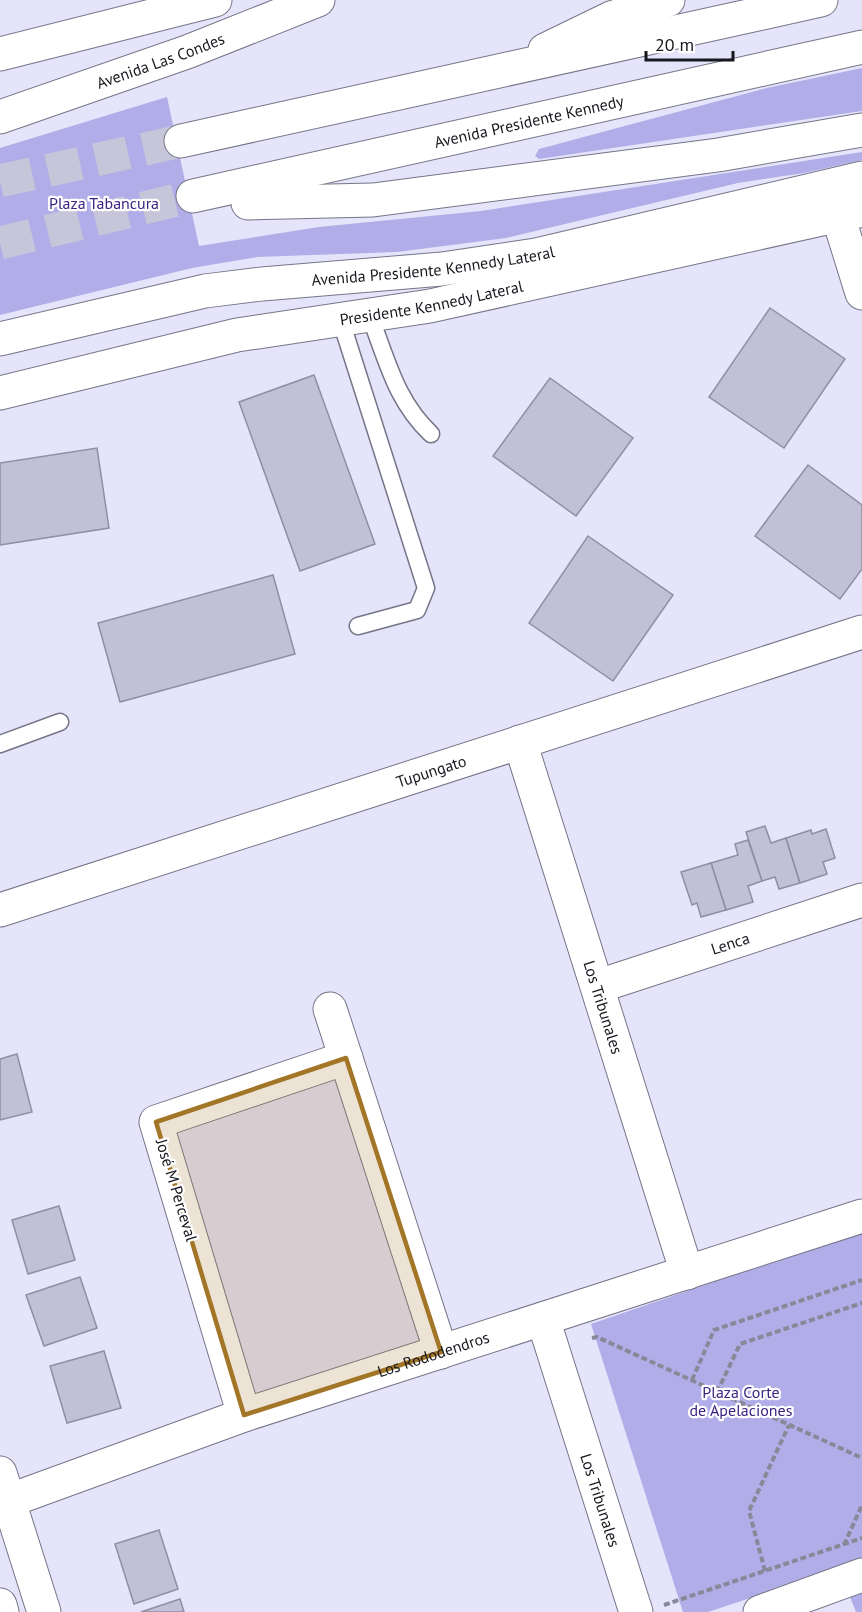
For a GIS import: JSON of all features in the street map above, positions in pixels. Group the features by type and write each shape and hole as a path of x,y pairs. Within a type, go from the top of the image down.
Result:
{"main road":[{"path":"0,54 215,0"},
{"name":"Avenida Las Condes","path":"0,117 188,52 318,0"},
{"path":"509,71 544,50 611,18 668,0"},
{"path":"181,141 509,71 820,0"},
{"name":"Avenida Presidente Kennedy","path":"193,196 862,47"},
{"path":"248,203 373,200 718,155 862,130"},
{"name":"Avenida Presidente Kennedy Lateral","path":"0,339 205,291 262,284 442,270 536,255 862,178"},
{"path":"850,213 862,293"},
{"name":"Presidente Kennedy Lateral","path":"0,393 237,335 430,306 850,213"},
{"name":"Tupungato","path":"0,910 862,632"},
{"name":"Los Tribunales","path":"520,742 599,986 687,1273"},
{"name":"Lenca","path":"599,986 862,900"},
{"path":"330,1009 441,1352"},
{"name":"José M Perceval","path":"244,1415 156,1122 346,1058"},
{"name":"Los Rododendros","path":"4,1487 244,1415 441,1352 547,1332 687,1273 862,1216"},
{"name":"Los Tribunales","path":"547,1332 645,1610"},
{"path":"4,1487 44,1612"},
{"path":"760,1612 862,1575"},
{"path":"0,1605 2,1612"}],"lane":[{"path":"355,316 412,416 431,434"},
{"path":"355,316 426,588 417,610 358,626"},
{"path":"0,744 60,722"}],"path":[{"path":"692,1380 714,1330 862,1280"},
{"path":"717,1392 740,1344 862,1303"},
{"path":"547,1332 597,1337 862,1458"},
{"path":"765,1571 749,1511 789,1425"},
{"path":"844,1545 862,1505"},
{"path":"645,1610 862,1538"}],"highlighted area":[{"path":"346,1058 441,1352 244,1415 156,1122"}],"green space":[{"path":"862,68 862,111 539,159 535,156 539,149 767,88"},
{"name":"Plaza Tabancura","path":"167,97 199,246 319,227 481,211 862,152 862,160 804,173 738,183 506,238 397,252 257,257 192,268 0,315 0,148"},
{"name":"Plaza Corte de Apelaciones","path":"862,1231 862,1612 856,1612 839,1569 708,1612 683,1612 591,1324"}],"building":[{"path":"770,308 845,359 784,448 709,397"},
{"path":"314,375 375,544 300,571 239,402"},
{"path":"550,378 633,438 576,516 493,456"},
{"path":"97,448 109,528 0,545 0,463"},
{"path":"808,465 862,505 862,569 840,599 755,536"},
{"path":"588,536 673,595 613,681 529,623"},
{"path":"273,575 295,654 120,702 98,623"},
{"path":"765,826 771,843 786,838 800,883 779,889 775,877 762,881 746,832"},
{"path":"826,829 835,858 823,862 827,874 800,883 786,838 811,830 812,834"},
{"path":"748,840 762,881 748,886 753,902 726,910 711,863 738,855 735,844"},
{"path":"711,863 726,910 701,917 697,903 692,905 681,872"},
{"path":"17,1054 32,1112 0,1120 0,1059"},
{"path":"59,1206 75,1260 28,1274 12,1220"},
{"path":"80,1277 97,1328 44,1346 26,1295"},
{"path":"104,1351 121,1408 67,1423 50,1366"},
{"path":"159,1530 178,1589 134,1604 115,1544"},
{"path":"180,1599 184,1612 141,1612"}],"tunnel":[{"path":"0,181 181,141"},
{"path":"0,243 193,196"}]}
